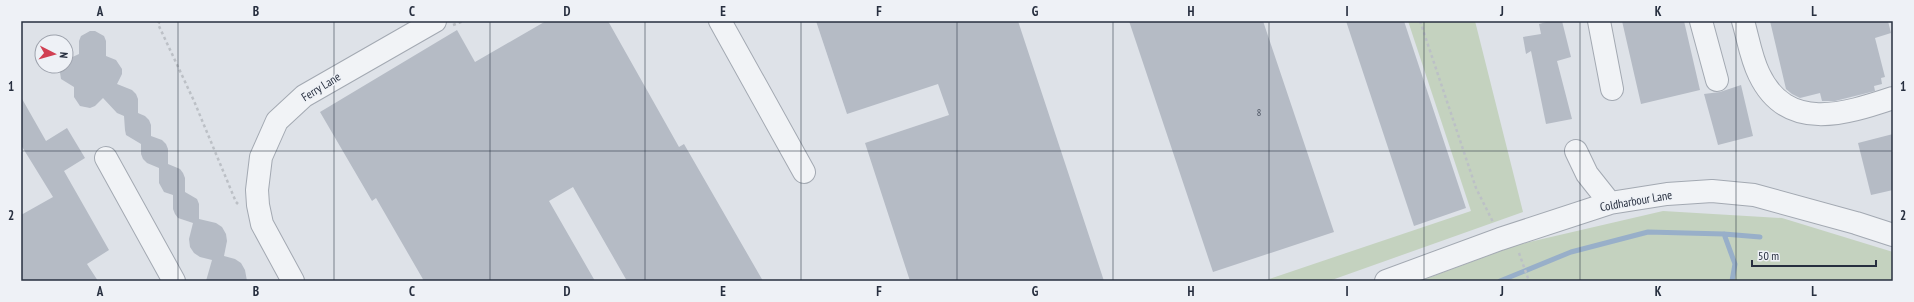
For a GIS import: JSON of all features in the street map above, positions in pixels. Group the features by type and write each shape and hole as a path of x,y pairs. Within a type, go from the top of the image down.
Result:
{"street":[{"path":"720,21 804,172"},
{"path":"1599,21 1612,89"},
{"path":"1701,21 1716,80"},
{"path":"1743,21 1758,73 1767,89 1782,102 1799,112 1819,115 1852,111 1893,98"},
{"name":"Ferry Lane","path":"293,281 262,224 258,205 257,190 261,157 277,121 304,96 441,24"},
{"path":"1576,151 1587,174 1610,203"},
{"path":"106,158 174,281"},
{"name":"Coldharbour Lane","path":"1386,281 1509,244 1610,203 1667,194 1712,191 1754,196 1856,223 1893,235"}],"path":[{"path":"160,21 158,24 194,101 236,202 239,204 258,205"},
{"path":"441,24 464,21"},
{"path":"1420,21 1476,188 1529,281"}],"green space":[{"path":"1408,21 1475,21 1523,212 1329,281 1263,281 1471,211"},
{"path":"1663,211 1782,218 1893,252 1893,281 1420,281 1517,245"}],"building":[{"path":"546,21 608,21 679,147 684,144 763,281 627,281 573,187 549,201 595,281 424,281 376,198 372,201 320,112 457,30 475,62"},
{"path":"816,21 1018,21 1104,281 910,281 865,143 949,115 938,84 847,114"},
{"path":"1129,21 1263,21 1334,232 1213,272"},
{"path":"1346,21 1404,21 1466,208 1414,226"},
{"path":"1550,21 1562,21 1571,57 1557,61 1572,119 1546,124 1531,51 1526,54 1523,37 1541,34 1539,24"},
{"path":"1622,21 1684,21 1700,90 1641,104"},
{"path":"1770,21 1888,21 1891,33 1875,38 1885,77 1881,78 1882,84 1874,86 1875,91 1835,101 1822,101 1820,93 1800,98 1792,94 1786,89"},
{"path":"90,31 95,31 104,36 106,41 106,56 116,60 122,69 122,74 117,84 132,90 136,94 138,99 138,113 145,116 149,120 151,125 151,136 162,140 166,144 168,149 168,164 180,169 185,178 185,192 197,199 199,204 199,219 216,223 222,227 226,234 227,241 224,256 235,259 241,263 245,270 247,281 206,281 212,260 200,257 194,253 190,247 189,239 193,223 178,218 175,214 173,209 173,195 164,192 159,183 159,168 147,163 143,159 141,154 141,144 126,135 124,116 117,113 103,98 95,106 90,108 80,106 74,97 74,87 61,79 60,74 74,74 74,56 79,54 79,41 81,36"},
{"path":"1741,85 1753,136 1718,145 1704,94 1720,92"},
{"path":"21,97 46,141 67,128 85,158 64,171 109,250 87,264 98,281 21,281 21,215 53,197 21,145"},
{"path":"1893,134 1893,190 1871,195 1858,143"}],"waterway":[{"path":"1500,281 1571,252 1648,232 1724,234 1760,237"},
{"path":"1724,234 1735,264 1732,281"}]}
